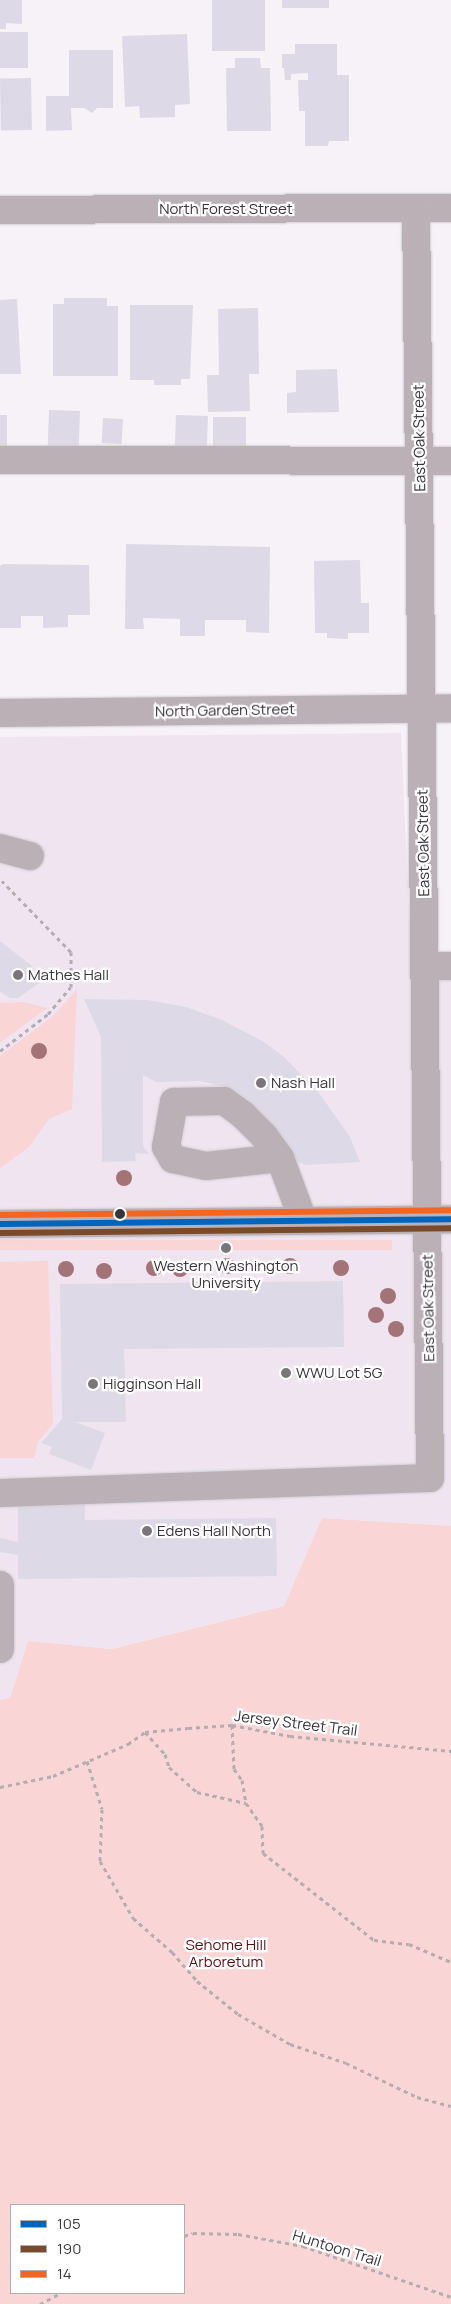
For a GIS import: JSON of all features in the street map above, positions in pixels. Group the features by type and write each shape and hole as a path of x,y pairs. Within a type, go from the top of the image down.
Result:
{"street":[{"name":"East Oak Street","path":"0,1493 430,1478 439,1219 424,966 416,208"},
{"name":"North Forest Street","path":"0,210 451,208"},
{"path":"0,460 451,461"},
{"name":"North Garden Street","path":"0,713 451,708"},
{"path":"0,848 30,856"},
{"path":"424,966 451,966"},
{"path":"280,1158 303,1220"},
{"path":"0,1224 439,1219"},
{"path":"0,1585 0,1649"}],"path":[{"path":"0,878 70,952 71,987 48,1014 0,1051"},
{"path":"232,1725 234,1769 242,1780 246,1803 262,1826 262,1853 285,1874 321,1897 374,1940 409,1944 451,1962"},
{"name":"Jersey Street Trail","path":"0,1787 53,1776 128,1744 145,1732 232,1725 290,1736 451,1751"},
{"path":"145,1732 165,1754 169,1767 197,1792 246,1803"},
{"path":"87,1761 102,1809 100,1861 133,1918 172,1952 198,1981 238,2014 290,2044 346,2063 417,2098 451,2106"},
{"name":"Huntoon Trail","path":"185,2236 193,2233 238,2234 303,2246 451,2297"},
{"path":"40,2304 59,2294"}],"shaded area":[{"name":"Western Washington University","path":"401,733 412,977 451,977 451,1526 322,1518 284,1606 112,1649 28,1641 10,1699 0,1700 0,737"}],"green space":[{"path":"77,989 72,1109 49,1119 28,1148 0,1168 0,1056 54,1015"},
{"path":"24,1002 47,1008 0,1043 0,1003"},
{"path":"0,1240 392,1240 392,1250 0,1250"},
{"path":"48,1261 53,1424 38,1442 34,1458 0,1458 0,1262"},
{"name":"Sehome Hill Arboretum","path":"322,1518 451,1526 451,2304 0,2304 0,1700 10,1698 28,1641 112,1649 284,1606"}],"building":[{"path":"0,0 22,0 22,24 6,23 6,29 0,29"},
{"path":"212,0 265,0 265,51 212,51"},
{"path":"282,0 329,0 329,8 282,8"},
{"path":"0,32 28,32 28,68 0,68"},
{"path":"187,34 190,104 175,105 175,117 140,118 139,106 125,107 122,36"},
{"path":"295,44 337,44 337,75 349,75 349,141 329,141 328,146 305,146 305,111 299,111 298,80 308,80 308,73 291,74 291,80 285,80 284,68 282,68 282,54 295,54"},
{"path":"69,50 113,50 113,108 97,108 92,113 84,108 71,108 72,130 46,131 46,96 69,96"},
{"path":"235,58 260,58 261,68 270,68 271,131 227,131 226,68 235,68"},
{"path":"31,78 32,130 1,131 0,79"},
{"path":"64,298 107,298 107,306 118,306 118,376 53,376 53,304 64,304"},
{"path":"17,299 21,374 0,374 0,300"},
{"path":"130,305 193,305 190,379 181,379 181,385 154,385 154,380 130,380"},
{"path":"258,308 259,374 249,374 250,411 208,412 207,375 219,375 218,309"},
{"path":"337,369 339,412 287,413 287,393 296,392 296,370"},
{"path":"49,410 80,411 79,447 48,446"},
{"path":"0,415 7,415 7,449 0,449"},
{"path":"176,415 208,416 207,450 175,449"},
{"path":"213,417 246,417 246,447 213,447"},
{"path":"103,418 123,419 122,444 102,443"},
{"path":"126,544 270,547 269,633 246,632 246,620 205,620 205,636 180,636 180,619 143,618 144,629 125,629"},
{"path":"360,560 361,603 369,603 369,633 348,633 348,639 327,638 327,633 315,633 314,561"},
{"path":"3,564 89,565 90,615 68,615 68,627 43,628 43,616 21,616 21,628 0,628 0,566"},
{"name":"Mathes Hall","path":"0,941 32,966 29,969 42,981 18,998 10,998 0,992"},
{"name":"Nash Hall","path":"84,999 147,1000 186,1007 222,1020 264,1042 284,1057 319,1093 350,1137 360,1162 306,1165 298,1162 239,1095 228,1088 201,1081 156,1082 143,1075 143,1146 149,1154 135,1153 136,1161 102,1162 101,1037"},
{"name":"Higginson Hall","path":"343,1281 344,1347 124,1349 126,1422 75,1422 105,1433 91,1470 49,1454 52,1447 41,1443 62,1419 60,1284"},
{"name":"Edens Hall North","path":"85,1504 85,1520 276,1518 277,1576 18,1579 18,1555 0,1552 0,1538 18,1542 18,1505"}],"transit line":[{"name":"14","path":"0,1215 451,1210"},
{"name":"105","path":"0,1224 451,1219"},
{"name":"190","path":"0,1233 451,1228"}],"place":[{"name":"Mathes Hall","path":"18,975"},
{"name":"Nash Hall","path":"261,1083"},
{"name":"Western Washington University","path":"226,1248"},
{"name":"WWU Lot 5G","path":"286,1373"},
{"name":"Higginson Hall","path":"93,1384"},
{"name":"Edens Hall North","path":"147,1531"}]}
